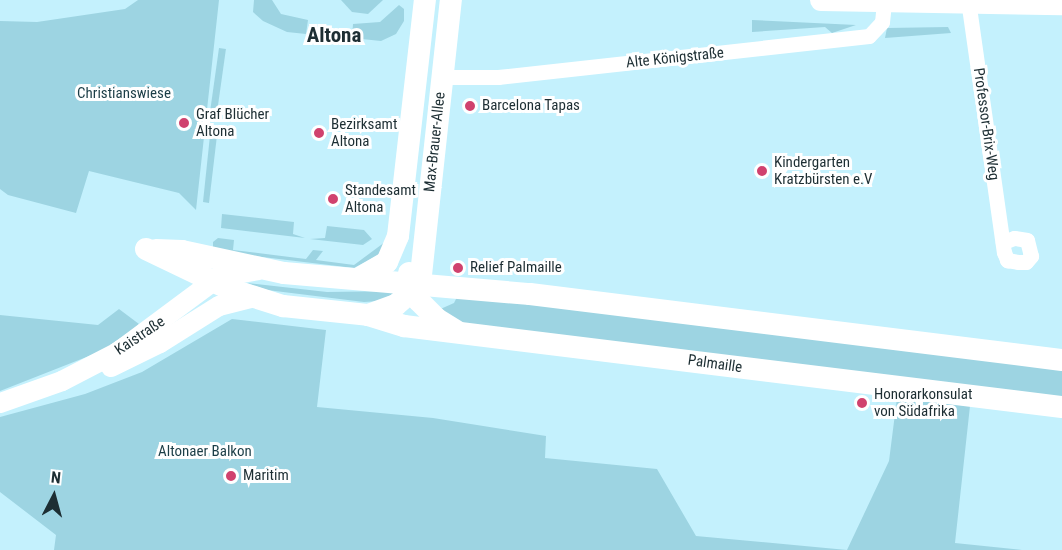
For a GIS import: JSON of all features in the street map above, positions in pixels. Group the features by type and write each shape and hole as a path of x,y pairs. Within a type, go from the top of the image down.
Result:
{"main road":[{"name":"Max-Brauer-Allee","path":"361,277 380,268 392,255 402,218 425,0"},
{"name":"Max-Brauer-Allee","path":"415,286 452,0"},
{"path":"821,0 884,4 1062,4"},
{"name":"Max-Brauer-Allee","path":"402,218 415,286"},
{"name":"Palmaille","path":"1062,360 415,286 361,277 261,270 207,257 146,249 222,288 283,306 368,315 404,326 1062,407"},
{"path":"415,286 437,319 458,332"},
{"name":"Palmaille","path":"368,315 388,309 415,286"}],"street":[{"name":"Professor-Brix-Weg","path":"969,3 1003,243"},
{"name":"Alte Königstraße","path":"442,77 498,77 869,36 882,22 884,4"},
{"name":"Palmaille","path":"207,257 221,265 222,288 261,270"},
{"name":"Kaistraße","path":"0,403 62,381 118,352 222,288"}],"green space":[{"name":"Christianswiese","path":"138,0 219,0 196,210 179,193 89,171 76,213 8,195 0,189 0,21 37,22 125,9"},
{"path":"254,0 272,0 281,14 308,20 306,34 287,32 263,21 253,12"},
{"path":"341,0 383,0 368,14 352,12"},
{"path":"399,5 404,9 404,21 396,34 381,41 352,38 353,24 380,22"},
{"path":"752,20 856,25 832,33 825,27 752,32"},
{"path":"948,27 951,33 885,38 887,28"},
{"path":"219,48 226,49 216,116 210,115"},
{"path":"211,126 218,127 209,203 203,202"},
{"path":"222,214 294,222 293,234 305,238 221,228"},
{"path":"327,226 364,230 372,239 363,245 310,239 325,238"},
{"path":"218,238 234,240 233,250 306,259 313,250 323,251 316,260 354,265 385,242 382,253 354,268 213,251 213,242"},
{"path":"247,283 327,292 399,291 379,301 364,302 267,290"},
{"path":"458,295 1062,367 1062,399 467,327 436,311 454,303"},
{"path":"119,309 139,324 117,345 0,391 0,315 98,325"},
{"name":"Altonaer Balkon","path":"232,319 326,330 317,407 433,418 546,436 545,458 657,469 696,536 847,550 54,550 56,535 0,492 0,417 85,394 142,372"},
{"path":"897,398 970,406 955,543 1022,550 847,550 889,461"}],"place":[{"name":"Barcelona Tapas","path":"470,106"},
{"name":"Graf Blücher Altona","path":"184,123"},
{"name":"Bezirksamt Altona","path":"319,133"},
{"name":"Kindergarten Kratzbürsten e.V","path":"762,171"},
{"name":"Standesamt Altona","path":"333,199"},
{"name":"Relief Palmaille","path":"458,268"},
{"name":"Honorarkonsulat von Südafrika","path":"862,403"},
{"name":"Maritim","path":"231,476"}],"district":[{"name":"Altona","path":"334,35"}]}
